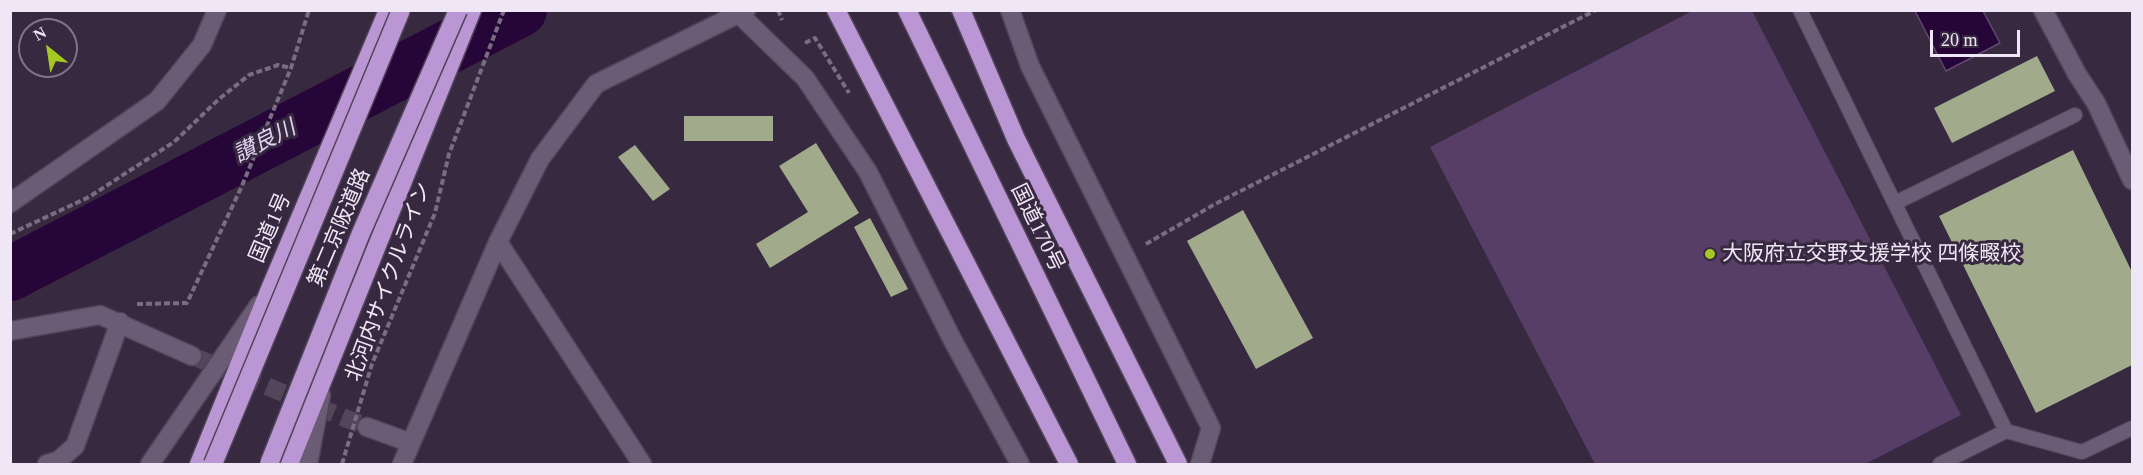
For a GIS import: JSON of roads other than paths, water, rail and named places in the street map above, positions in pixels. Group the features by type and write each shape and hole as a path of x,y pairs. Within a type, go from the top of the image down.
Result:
{"highway":[{"name":"国道1号","path":"200,465 270,289 388,10"},
{"name":"第二京阪道路","path":"213,465 401,10"},
{"name":"第二京阪道路","path":"268,465 361,233 458,10"},
{"path":"289,465 472,10"},
{"path":"836,10 1069,465"},
{"name":"国道170号","path":"907,10 1126,465"},
{"path":"961,10 1016,139 1178,465"}],"street":[{"path":"10,202 157,101 202,45 217,10"},
{"path":"1010,10 1030,66 1211,428 1200,465"},
{"path":"2043,10 2096,103 2133,180"},
{"path":"402,465 498,242 540,159 596,84 743,13 805,78 868,172 952,339 1020,465"},
{"path":"498,242 642,465"},
{"path":"150,465 270,289"},
{"path":"10,331 100,315 192,356"},
{"path":"47,465 58,461 75,446 120,322"},
{"path":"308,465 324,378"},
{"path":"367,427 411,443"}],"lane":[{"path":"1800,10 2006,431"},
{"path":"1894,203 2074,115"},
{"path":"1940,465 2006,431 2082,452 2133,428"}],"waterway":[{"name":"讃良川","path":"10,274 520,10"}],"tunnel":[{"path":"192,356 367,427"}],"place":[{"name":"大阪府立交野支援学校 四條畷校","path":"1710,254"}]}
